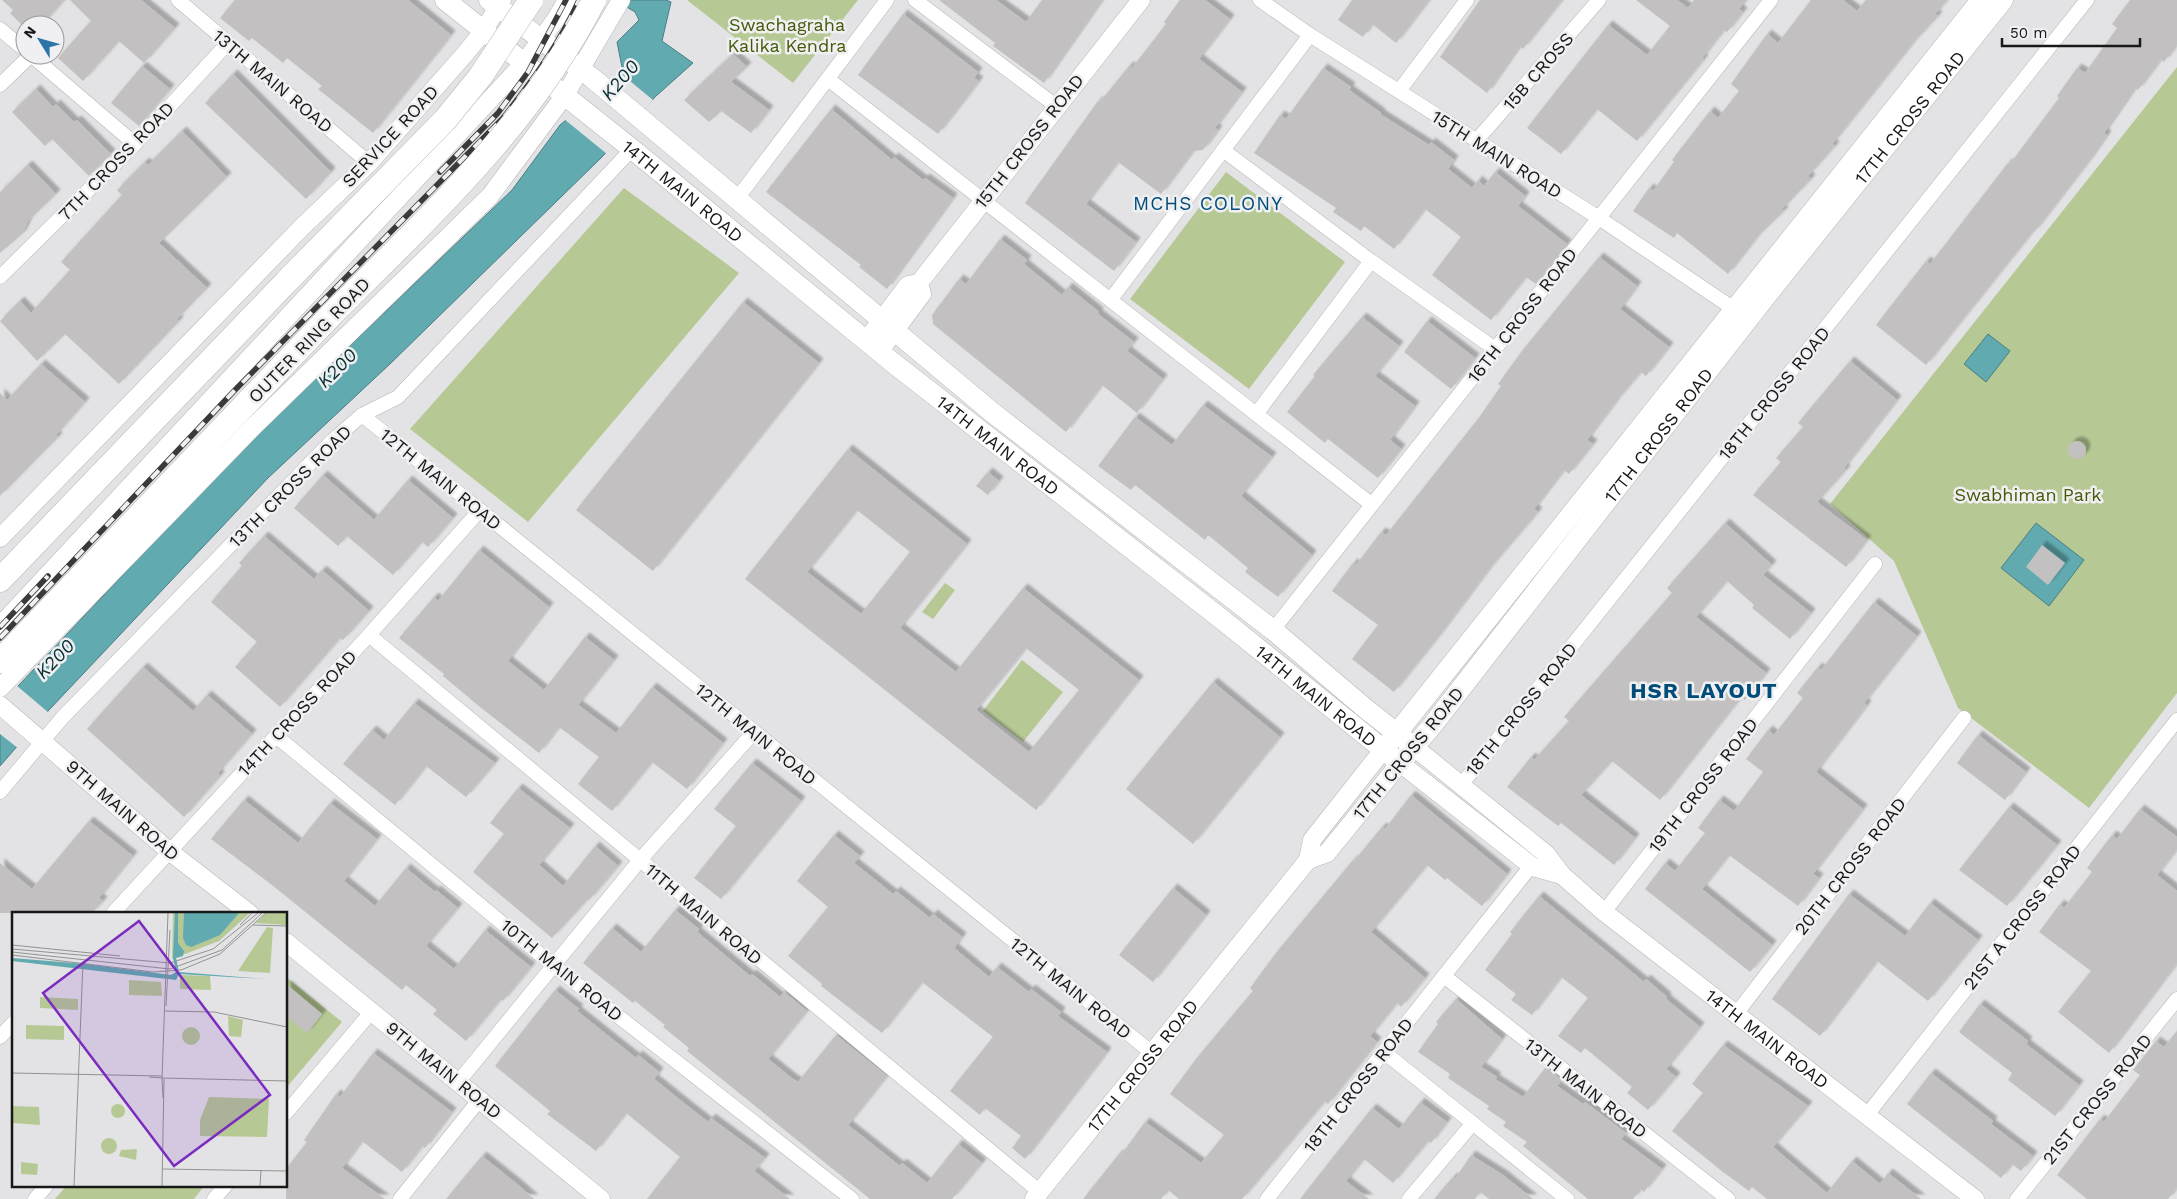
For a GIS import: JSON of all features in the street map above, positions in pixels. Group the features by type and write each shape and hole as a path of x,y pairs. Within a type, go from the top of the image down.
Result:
{"highway":[{"path":"0,580 289,279 445,120 480,77 531,0"},
{"name":"OUTER RING ROAD","path":"0,662 332,314 487,157 522,114 574,40 594,0"}],"main road":[{"name":"14TH MAIN ROAD","path":"444,0 569,98 872,347 1224,621 1400,763"},
{"name":"17TH CROSS ROAD","path":"1384,750 1981,0"},
{"name":"17TH CROSS ROAD","path":"1400,763 1758,305 2003,0"},
{"name":"14TH MAIN ROAD","path":"496,2 541,40 639,116 736,200 992,413 1273,630 1414,747"}],"street":[{"name":"13TH MAIN ROAD","path":"178,0 369,163"},
{"path":"0,626 524,63 567,0"},
{"path":"0,688 253,427 490,196 569,98 586,73 621,0"},
{"path":"736,200 887,0"},
{"path":"915,0 1056,106"},
{"name":"15TH CROSS ROAD","path":"872,347 887,327 922,294 919,283 1141,0"},
{"name":"15TH MAIN ROAD","path":"1260,0 1310,35 1599,218 1734,309"},
{"path":"1399,92 1466,0"},
{"name":"15B CROSS","path":"1476,141 1599,0"},
{"name":"16TH CROSS ROAD","path":"1273,630 1771,0"},
{"name":"18TH CROSS ROAD","path":"1461,785 2087,0"},
{"name":"SERVICE ROAD","path":"0,538 267,264 369,163 483,32 496,2"},
{"path":"0,29 15,42"},
{"path":"1111,299 1310,35"},
{"name":"7TH CROSS ROAD","path":"0,277 136,144 228,43"},
{"path":"0,85 21,65"},
{"path":"43,65 136,144"},
{"path":"828,79 1371,504"},
{"name":"13TH CROSS ROAD","path":"0,792 39,738 62,718 333,440 362,415 398,397 626,145"},
{"path":"1223,150 1370,261 1495,349"},
{"path":"1257,413 1370,261"},
{"name":"12TH MAIN ROAD","path":"362,415 1151,1052"},
{"name":"14TH CROSS ROAD","path":"114,912 369,635 480,510"},
{"name":"19TH CROSS ROAD","path":"1604,912 1875,564"},
{"name":"11TH MAIN ROAD","path":"369,635 640,860 1037,1196"},
{"name":"9TH MAIN ROAD","path":"0,705 169,850 248,912"},
{"name":"20TH CROSS ROAD","path":"1736,1014 1964,718"},
{"name":"21ST A CROSS ROAD","path":"1867,1115 2177,720"},
{"path":"459,1082 640,860 754,732"},
{"name":"10TH MAIN ROAD","path":"276,736 554,966 852,1199"},
{"name":"14TH MAIN ROAD","path":"1414,747 1546,854 1562,875 1604,912 1975,1199"},
{"name":"17TH CROSS ROAD","path":"1037,1196 1151,1052 1308,860 1312,840 1384,750"},
{"name":"14TH MAIN ROAD","path":"1400,763 1527,871 1562,875"},
{"name":"17TH CROSS ROAD","path":"1308,860 1327,853 1400,763"},
{"name":"18TH CROSS ROAD","path":"1267,1199 1527,871"},
{"name":"9TH MAIN ROAD","path":"288,944 601,1199"},
{"name":"13TH MAIN ROAD","path":"1444,976 1712,1194 1728,1199"},
{"name":"21ST CROSS ROAD","path":"2017,1199 2177,999"},
{"path":"288,1111 372,1011"},
{"path":"0,1037 12,1024"},
{"path":"1384,1052 1567,1199"},
{"path":"400,1199 480,1099"},
{"path":"1409,1199 1472,1123"},
{"path":"35,1199 47,1186"},
{"path":"214,1199 225,1186"}],"green space":[{"name":"Swachagraha Kalika Kendra","path":"687,0 858,0 793,83"},
{"name":"Swabhiman Park","path":"2177,67 2177,693 2089,808 1958,708 1894,561 1830,504"},
{"path":"1226,172 1345,262 1249,389 1130,299"},
{"path":"624,188 739,273 528,522 410,429"},
{"path":"945,583 955,590 933,619 922,612"},
{"path":"1022,660 1063,692 1023,742 983,711"},
{"path":"288,979 342,1022 288,1086"},
{"path":"66,1186 204,1186 194,1199 55,1199"}],"water":[{"name":"K200","path":"615,0 666,0 671,2 662,41 693,63 655,97 602,157 391,363 268,478 49,710 0,766 0,708 19,685 236,455 512,190 560,125 623,72 617,42 639,20 635,12"},
{"path":"1988,334 2010,351 1986,382 1964,364"},
{"path":"2036,523 2084,560 2049,606 2001,568"}],"pier":[{"path":"619,72 653,100 607,154 564,119"},
{"path":"16,685 49,713 19,749 0,734 0,704"}],"building":[{"path":"2,0 64,0 51,15 15,15 15,18 10,13 13,10"},
{"path":"70,0 141,0 175,28 144,63 119,41 83,81 65,64 65,50 91,21"},
{"path":"235,0 408,0 451,35 373,133 318,89 322,86 287,58 283,63 252,38 249,41 220,18"},
{"path":"939,0 996,0 1026,22 1042,0 1102,0 1044,83 993,46 995,43"},
{"path":"1180,0 1205,0 1230,19 1199,59 1242,92 1215,128 1218,130 1203,150 1193,151 1161,194 1118,162 1086,204 1136,242 1114,271 1025,203 1098,101 1100,102 1129,66 1132,68 1166,24 1164,22"},
{"path":"1352,0 1429,0 1396,43 1372,24 1363,37 1338,20"},
{"path":"1480,0 1562,0 1523,49 1520,46 1487,93 1440,57"},
{"path":"1636,0 1677,0 1688,8 1694,0 1746,0 1739,9 1743,12 1727,32 1724,30 1702,58 1704,59 1637,141 1597,109 1561,154 1527,128 1608,25 1647,55 1670,26"},
{"path":"1811,0 1843,0 1857,11 1866,0 1947,0 1935,14 1938,16 1912,44 1832,144 1835,146 1808,176 1811,179 1782,209 1784,211 1756,238 1728,274 1677,233 1674,238 1633,211 1649,188 1653,191 1674,162 1672,160 1710,111 1718,118 1739,91 1731,84 1767,34 1778,43"},
{"path":"2130,0 2177,0 2177,44 2164,62 2161,59 2138,90 2135,88 2104,133 2107,135 2088,162 1926,365 1876,325 1926,261 1930,264 2008,163 2010,164 2059,98 2057,96 2077,68 2085,73 2117,28 2112,24"},
{"path":"903,14 978,72 974,78 979,81 938,134 858,75"},
{"path":"733,54 747,67 731,82 769,110 751,133 721,111 709,122 684,100"},
{"path":"142,66 170,89 139,126 111,103"},
{"path":"1323,68 1351,87 1349,90 1380,114 1429,145 1431,142 1454,160 1448,169 1472,188 1478,180 1484,186 1495,172 1525,196 1518,206 1567,244 1536,284 1526,277 1491,320 1432,275 1461,237 1425,209 1394,249 1364,226 1361,231 1333,212 1336,208 1254,153 1280,115 1286,119"},
{"path":"233,74 331,172 306,199 205,103"},
{"path":"36,89 53,107 56,104 74,122 77,120 111,154 89,176 52,139 45,146 12,112"},
{"path":"831,109 892,160 894,157 923,180 925,178 953,198 887,289 859,267 861,265 766,192"},
{"path":"182,131 227,177 159,243 207,288 177,319 179,321 119,384 65,334 37,361 0,321 20,301 31,313 70,270 61,262 122,195 117,190 145,162 148,165"},
{"path":"28,165 56,194 28,221 22,234 0,253 0,192"},
{"path":"1000,239 1027,260 1024,264 1062,295 1068,287 1099,312 1098,314 1134,342 1127,351 1163,379 1137,413 1102,385 1066,432 933,324 932,315 959,279 966,284"},
{"path":"1599,257 1637,286 1620,309 1669,347 1646,376 1641,372 1617,400 1587,440 1593,444 1569,474 1564,470 1534,509 1538,512 1489,569 1394,692 1352,659 1378,625 1332,591 1353,563 1356,565 1381,532 1386,535 1478,419 1501,386 1498,384 1522,351"},
{"path":"743,302 819,363 653,571 576,510"},
{"path":"1362,317 1399,346 1375,376 1415,406 1390,440 1401,449 1378,478 1328,439 1325,443 1287,412 1315,376 1313,375"},
{"path":"1427,321 1475,358 1451,389 1404,352"},
{"path":"1850,361 1897,400 1844,468 1846,470 1817,502 1867,540 1846,567 1753,495 1781,462 1776,458 1803,427 1798,423"},
{"path":"41,364 85,402 56,435 58,437 0,496 0,393 7,400"},
{"path":"1203,405 1272,457 1241,496 1312,555 1278,597 1245,572 1248,568 1208,535 1205,540 1135,485 1131,490 1098,466 1135,417 1172,445"},
{"path":"2073,441 2081,441 2086,446 2084,457 2073,459 2068,454 2068,446"},
{"path":"848,449 967,544 900,628 956,672 1023,588 1139,680 1036,810 745,579","holes":["857,510 910,552 861,614 807,572","1026,648 1079,690 1029,752 976,710"]},
{"path":"988,472 999,481 988,495 976,486"},
{"path":"323,475 374,520 408,480 453,518 428,547 422,542 393,575 347,536 338,546 294,508"},
{"path":"1725,523 1772,565 1763,575 1811,613 1790,639 1752,608 1754,605 1727,581 1696,617 1766,673 1745,700 1741,697 1660,800 1612,761 1581,795 1635,838 1614,865 1561,823 1558,826 1507,787 1531,757 1534,760 1569,721 1564,717 1672,593 1667,588"},
{"path":"264,536 314,579 322,570 369,611 343,640 340,638 280,707 235,667 257,642 211,602 242,566 239,563"},
{"path":"2042,545 2065,563 2048,585 2026,567"},
{"path":"479,550 549,607 508,661 544,690 585,637 614,660 578,705 616,733 652,687 723,743 687,789 652,762 612,811 578,784 599,757 559,727 539,753 480,707 443,676 444,674 399,638 434,597 438,601"},
{"path":"1874,602 1917,636 1864,703 1867,705 1816,772 1863,809 1813,874 1819,878 1798,906 1729,855 1702,889 1772,945 1750,972 1645,889 1665,863 1675,871 1705,833 1698,828 1719,800 1734,811 1763,772 1746,759 1768,730 1774,735 1803,698 1797,693 1818,667 1821,670"},
{"path":"143,667 193,711 207,695 252,734 218,773 220,776 184,817 87,729"},
{"path":"1213,682 1280,737 1193,844 1126,789"},
{"path":"414,703 495,763 466,797 426,766 395,805 343,764 372,730 384,740"},
{"path":"1978,735 2026,772 2005,800 1957,763"},
{"path":"752,763 801,801 721,899 694,878 736,826 714,809"},
{"path":"518,788 570,828 539,865 563,886 595,846 618,866 589,900 552,938 473,872 504,834 490,823"},
{"path":"1411,795 1507,874 1482,906 1447,878 1445,880 1427,865 1371,932 1425,978 1401,1007 1397,1003 1370,1036 1377,1042 1328,1104 1325,1101 1242,1199 1179,1199 1168,1190 1161,1199 1083,1199 1119,1154 1121,1155 1145,1122 1201,1163 1224,1135 1170,1094 1196,1059 1253,991 1250,988 1276,953 1382,827 1385,829"},
{"path":"244,800 298,843 330,803 377,839 344,881 375,906 406,868 458,908 426,946 454,969 485,930 531,967 466,1041 433,1014 437,1010 406,985 402,990 272,885 211,839"},
{"path":"2009,807 2057,845 2007,906 1959,870"},
{"path":"2140,809 2177,837 2177,849 2157,875 2177,891 2177,963 2109,1053 2058,1012 2091,971 2039,932 2060,904 2064,908 2092,872 2087,868 2112,835 2117,839"},
{"path":"89,821 133,856 99,898 103,901 93,912 0,913 0,863 32,889"},
{"path":"834,835 860,856 854,863 893,894 896,891 930,918 933,914 962,937 954,948 989,977 997,967 1029,992 1031,989 1061,1012 1058,1016 1107,1052 1025,1159 1012,1148 1021,1136 985,1108 980,1115 950,1091 993,1037 922,982 882,1033 821,986 822,984 788,956 828,907 797,881"},
{"path":"1173,888 1206,915 1153,982 1119,955"},
{"path":"1849,894 1905,936 1930,903 1978,940 1928,1001 1877,961 1820,1036 1772,999"},
{"path":"1539,896 1644,982 1646,979 1667,997 1666,999 1700,1027 1666,1069 1676,1077 1648,1110 1627,1093 1632,1087 1585,1048 1581,1053 1558,1036 1588,998 1561,977 1532,1015 1511,1000 1516,994 1485,970 1512,934 1510,932"},
{"path":"675,910 699,929 697,932 750,976 752,974 780,997 784,992 807,1011 768,1059 793,1079 798,1082 836,1035 887,1076 848,1125 900,1166 902,1163 927,1183 958,1144 982,1163 952,1199 870,1199 687,1051 689,1048 663,1027 665,1025 635,1001 633,1003 583,963 612,928 641,952"},
{"path":"288,986 322,1014 307,1033 288,1018"},
{"path":"555,990 579,1009 577,1011 636,1058 638,1055 659,1072 654,1079 680,1100 708,1122 711,1118 765,1158 754,1171 790,1199 647,1199 680,1157 626,1113 596,1151 547,1114 550,1111 495,1066"},
{"path":"1456,999 1502,1039 1481,1067 1497,1077 1495,1079 1523,1097 1546,1067 1562,1080 1557,1086 1583,1104 1585,1102 1626,1133 1621,1139 1662,1169 1644,1192 1641,1189 1633,1199 1588,1199 1523,1146 1527,1142 1503,1126 1506,1122 1487,1109 1489,1106 1448,1078 1450,1074 1418,1052 1438,1024 1436,1022"},
{"path":"1980,1004 2028,1041 2026,1044 2079,1085 2055,1116 2008,1080 2012,1073 1959,1032"},
{"path":"2177,1031 2177,1187 2168,1199 2087,1199 2057,1175 2100,1119 2104,1122 2140,1075 2133,1070 2156,1041 2164,1047"},
{"path":"1723,1045 1808,1106 1773,1147 1827,1193 1852,1161 1880,1184 1888,1173 1921,1199 1767,1199 1752,1187 1749,1191 1723,1172 1672,1131 1703,1093 1692,1084"},
{"path":"373,1053 452,1112 425,1148 422,1146 402,1172 362,1141 342,1168 385,1199 286,1199 288,1166 307,1142 304,1140 336,1094 340,1097"},
{"path":"1931,1073 1993,1121 1991,1124 2033,1156 2021,1171 2012,1164 2001,1178 1907,1104"},
{"path":"1420,1102 1447,1122 1431,1143 1428,1141 1393,1183 1364,1159 1346,1181 1369,1199 1300,1199 1372,1108 1399,1129"},
{"path":"1471,1155 1503,1175 1533,1199 1489,1199 1480,1192 1475,1199 1434,1199 1453,1177 1455,1179"},
{"path":"482,1156 517,1184 534,1199 446,1199"}],"railway":[{"path":"440,172 498,113 528,72 566,0"},
{"path":"0,638 234,391 503,118 545,61 579,0"},
{"path":"0,627 48,576"}],"district":[{"name":"MCHS COLONY","path":"1208,203"},
{"name":"HSR LAYOUT","path":"1704,690"}]}
